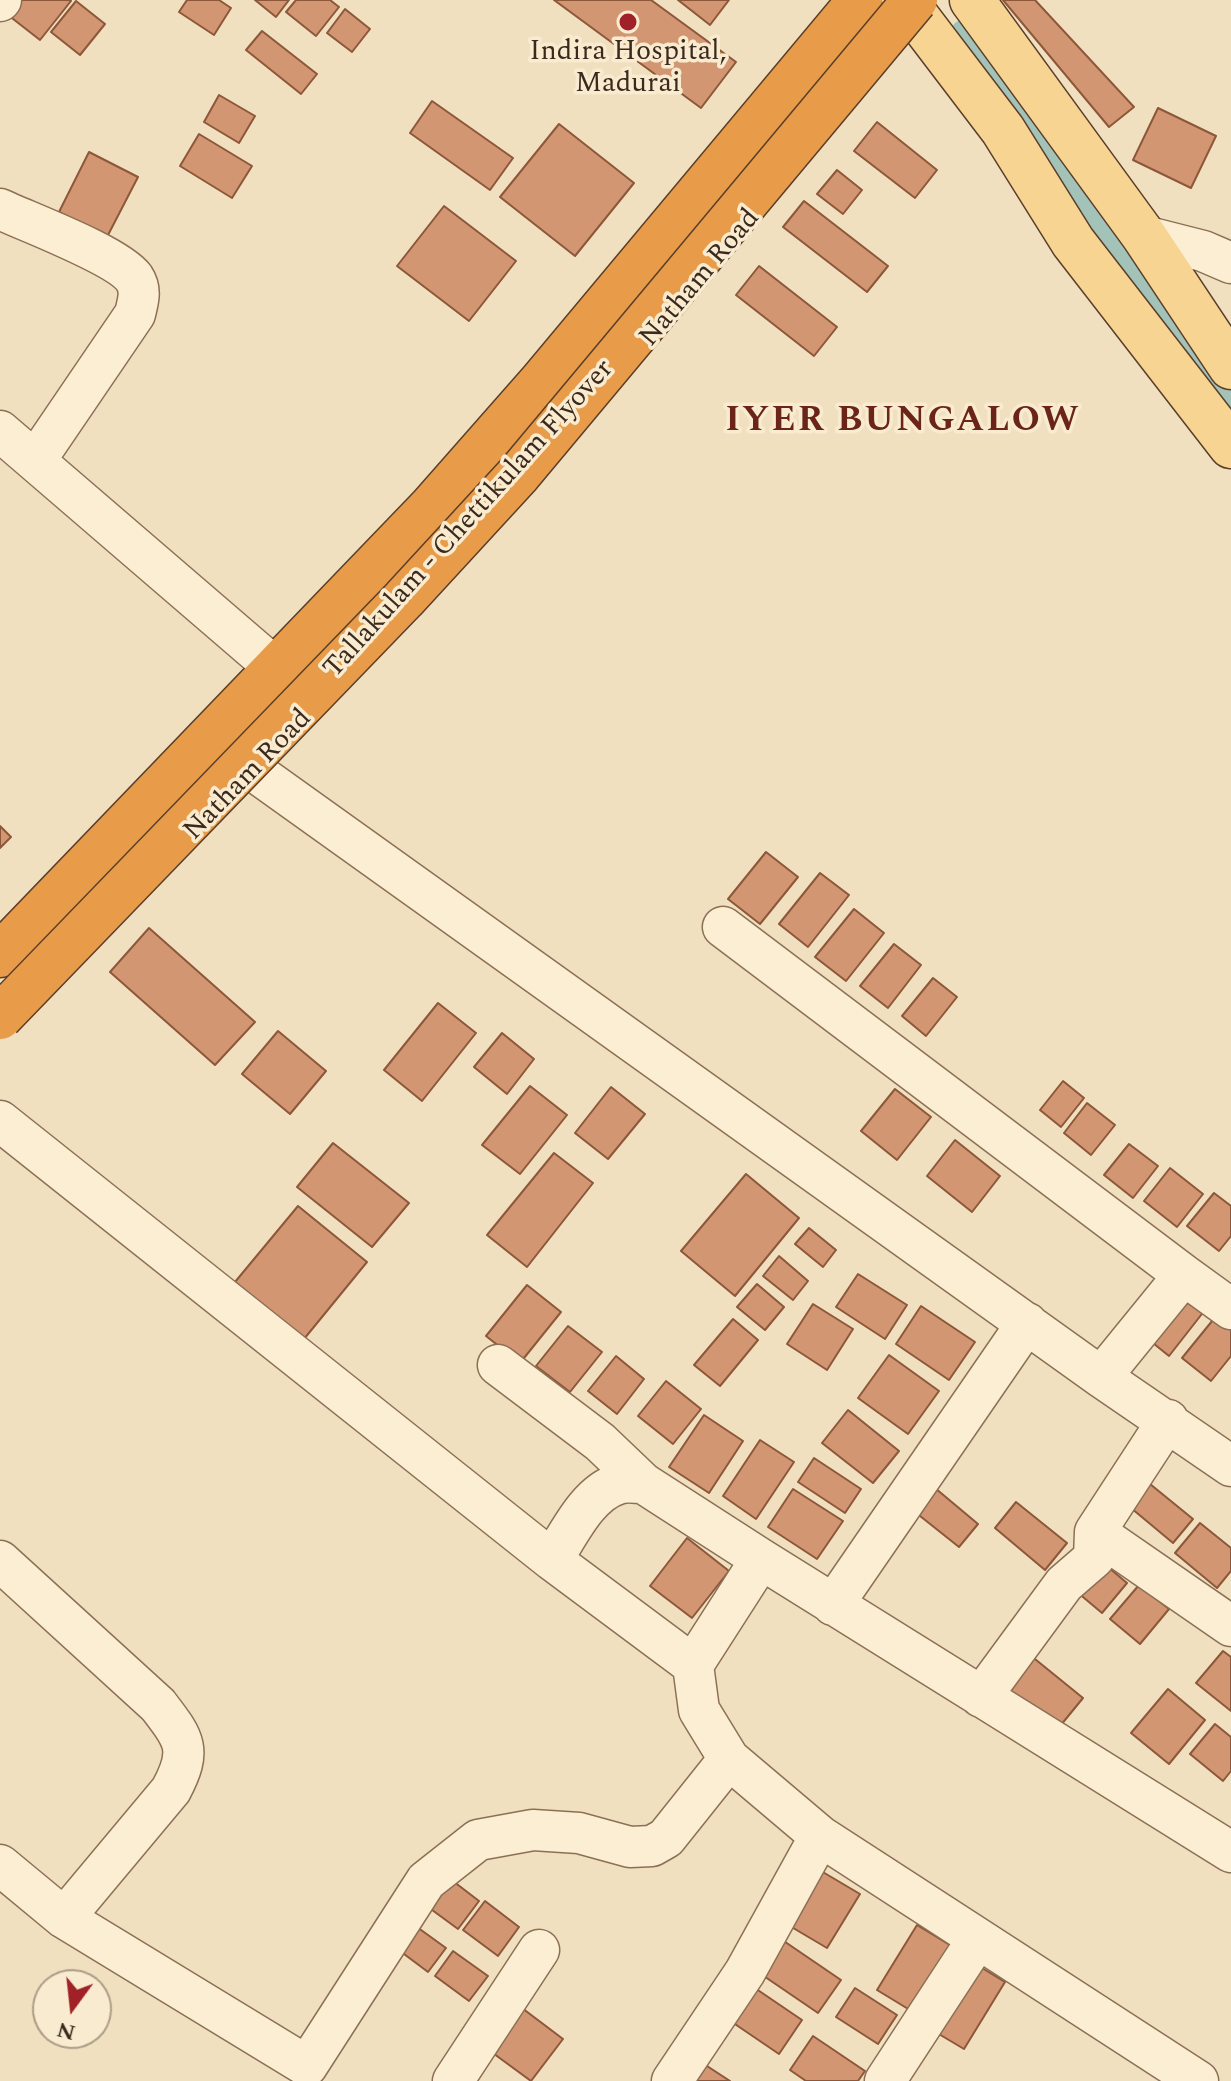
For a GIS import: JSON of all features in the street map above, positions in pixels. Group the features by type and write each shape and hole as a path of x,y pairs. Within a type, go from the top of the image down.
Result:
{"highway":[{"name":"Tallakulam - Chettikulam Flyover","path":"0,955 431,507 541,382 860,0"},
{"name":"Tallakulam - Chettikulam Flyover","path":"0,1017 404,599 509,485 917,4"}],"main road":[{"path":"0,936 365,559 471,444 840,0"},
{"path":"972,0 1144,236 1231,367"},
{"path":"917,4 1003,130 1073,242 1231,446"},
{"name":"Natham Road","path":"0,1037 413,609 534,475 664,325 917,4"}],"street":[{"path":"0,209 111,260 133,277 140,293 135,314 35,461"},
{"path":"1144,236 1203,251 1231,263"},
{"path":"0,431 265,659"},
{"path":"254,771 1101,1377 1231,1466"},
{"path":"723,927 1231,1309"},
{"path":"0,1121 552,1560 693,1665"},
{"path":"1101,1377 1184,1275"},
{"path":"833,1605 1027,1323"},
{"path":"498,1365 600,1442 643,1483 1231,1852"},
{"path":"981,1697 1064,1584 1094,1558 1095,1532 1168,1420"},
{"path":"552,1560 593,1500 607,1488 621,1483 643,1483"},
{"path":"1095,1532 1231,1626"},
{"path":"761,1559 693,1665 699,1710 729,1759 820,1836 1198,2081"},
{"path":"0,1561 158,1705 177,1730 184,1749 183,1768 171,1790 64,1918"},
{"path":"0,1865 64,1918 311,2076 426,1881 478,1840 533,1830 579,1833 630,1847 652,1846 666,1838 729,1759"},
{"path":"672,2081 745,1972 820,1836"},
{"path":"885,2081 977,1940"},
{"path":"453,2081 539,1950"}],"building":[{"path":"20,0 71,1 40,40 8,15"},
{"path":"187,0 219,0 231,8 214,35 179,12"},
{"path":"255,0 289,0 276,17"},
{"path":"296,0 330,0 339,7 316,36 286,12"},
{"path":"554,0 651,0 736,62 701,108"},
{"path":"678,0 729,0 710,25"},
{"path":"1003,0 1035,0 1134,107 1109,127"},
{"path":"76,1 105,24 80,55 51,32"},
{"path":"345,9 370,29 352,52 327,33"},
{"path":"262,31 317,74 301,94 246,50"},
{"path":"219,95 255,116 239,143 204,122"},
{"path":"432,101 513,158 490,190 410,133"},
{"path":"1158,108 1216,136 1191,188 1133,160"},
{"path":"877,122 937,170 915,198 854,151"},
{"path":"559,124 634,183 575,256 500,197"},
{"path":"199,134 252,166 232,198 180,166"},
{"path":"89,152 138,177 107,237 59,212"},
{"path":"837,170 862,190 843,214 817,194"},
{"path":"804,201 888,266 867,292 783,227"},
{"path":"444,206 516,261 469,321 397,266"},
{"path":"759,266 837,327 814,356 736,295"},
{"path":"0,826 11,837 0,848"},
{"path":"766,852 798,877 760,924 728,899"},
{"path":"820,873 849,895 808,947 779,924"},
{"path":"854,909 884,933 846,981 815,957"},
{"path":"149,928 255,1022 215,1065 110,972"},
{"path":"894,944 921,965 888,1008 860,986"},
{"path":"933,978 957,997 926,1036 902,1016"},
{"path":"438,1003 476,1033 422,1101 384,1070"},
{"path":"278,1031 326,1071 290,1114 242,1074"},
{"path":"502,1033 534,1059 507,1094 474,1067"},
{"path":"1063,1081 1084,1098 1061,1127 1040,1110"},
{"path":"530,1086 567,1115 520,1174 482,1145"},
{"path":"611,1087 645,1114 608,1159 575,1133"},
{"path":"895,1089 931,1117 897,1160 861,1131"},
{"path":"1087,1103 1115,1125 1091,1155 1064,1133"},
{"path":"955,1140 1000,1176 972,1212 927,1176"},
{"path":"333,1143 409,1203 372,1247 297,1187"},
{"path":"1129,1144 1158,1166 1133,1198 1104,1175"},
{"path":"554,1153 593,1183 527,1267 487,1235"},
{"path":"1170,1168 1203,1194 1177,1227 1144,1201"},
{"path":"746,1174 799,1218 735,1296 681,1251"},
{"path":"1214,1193 1231,1206 1231,1236 1219,1251 1187,1226"},
{"path":"298,1206 367,1262 304,1339 235,1282"},
{"path":"809,1228 836,1250 823,1267 795,1244"},
{"path":"779,1256 808,1281 793,1300 763,1276"},
{"path":"858,1274 907,1305 885,1339 836,1307"},
{"path":"757,1284 784,1307 765,1330 737,1307"},
{"path":"527,1285 561,1312 520,1363 486,1336"},
{"path":"1180,1290 1205,1310 1169,1356 1143,1335"},
{"path":"813,1304 853,1329 827,1370 787,1344"},
{"path":"921,1306 975,1342 949,1380 896,1344"},
{"path":"1221,1310 1231,1319 1231,1356 1211,1381 1182,1358"},
{"path":"733,1319 758,1340 720,1386 694,1365"},
{"path":"568,1326 602,1352 570,1392 536,1366"},
{"path":"889,1355 939,1391 908,1434 858,1398"},
{"path":"616,1356 644,1379 617,1414 588,1391"},
{"path":"666,1381 701,1409 673,1444 638,1416"},
{"path":"848,1410 899,1451 873,1483 822,1443"},
{"path":"704,1415 743,1441 709,1493 669,1467"},
{"path":"760,1440 794,1462 756,1519 723,1496"},
{"path":"814,1458 861,1489 845,1513 798,1482"},
{"path":"1150,1484 1193,1519 1173,1543 1131,1508"},
{"path":"935,1488 978,1524 959,1547 915,1512"},
{"path":"793,1489 843,1521 817,1559 768,1527"},
{"path":"1016,1502 1067,1543 1045,1570 995,1528"},
{"path":"1200,1523 1231,1548 1231,1571 1217,1588 1175,1553"},
{"path":"687,1538 729,1571 692,1618 650,1586"},
{"path":"1102,1562 1127,1583 1102,1613 1077,1592"},
{"path":"1139,1585 1169,1609 1140,1644 1110,1619"},
{"path":"1223,1651 1231,1657 1231,1711 1196,1683"},
{"path":"1030,1655 1083,1698 1056,1731 1003,1688"},
{"path":"1168,1689 1205,1720 1169,1764 1131,1733"},
{"path":"1215,1724 1231,1737 1231,1771 1223,1781 1190,1754"},
{"path":"816,1868 860,1894 827,1948 783,1922"},
{"path":"449,1878 479,1901 458,1929 428,1907"},
{"path":"485,1901 519,1927 498,1956 463,1930"},
{"path":"410,1922 446,1948 428,1972 392,1945"},
{"path":"917,1925 958,1950 918,2015 877,1990"},
{"path":"775,1935 841,1980 818,2013 752,1968"},
{"path":"453,1951 488,1976 469,2001 435,1976"},
{"path":"969,1960 1005,1982 964,2049 927,2027"},
{"path":"749,1984 802,2020 779,2054 726,2018"},
{"path":"855,1988 897,2015 878,2044 836,2017"},
{"path":"518,2005 563,2039 531,2081 486,2048"},
{"path":"813,2036 865,2071 858,2081 806,2081 790,2070"},
{"path":"704,2064 730,2081 693,2081"}],"waterway":[{"path":"966,36 1231,403"}],"place":[{"name":"Indira Hospital, Madurai","path":"628,22"}],"district":[{"name":"IYER BUNGALOW","path":"903,423"}]}
